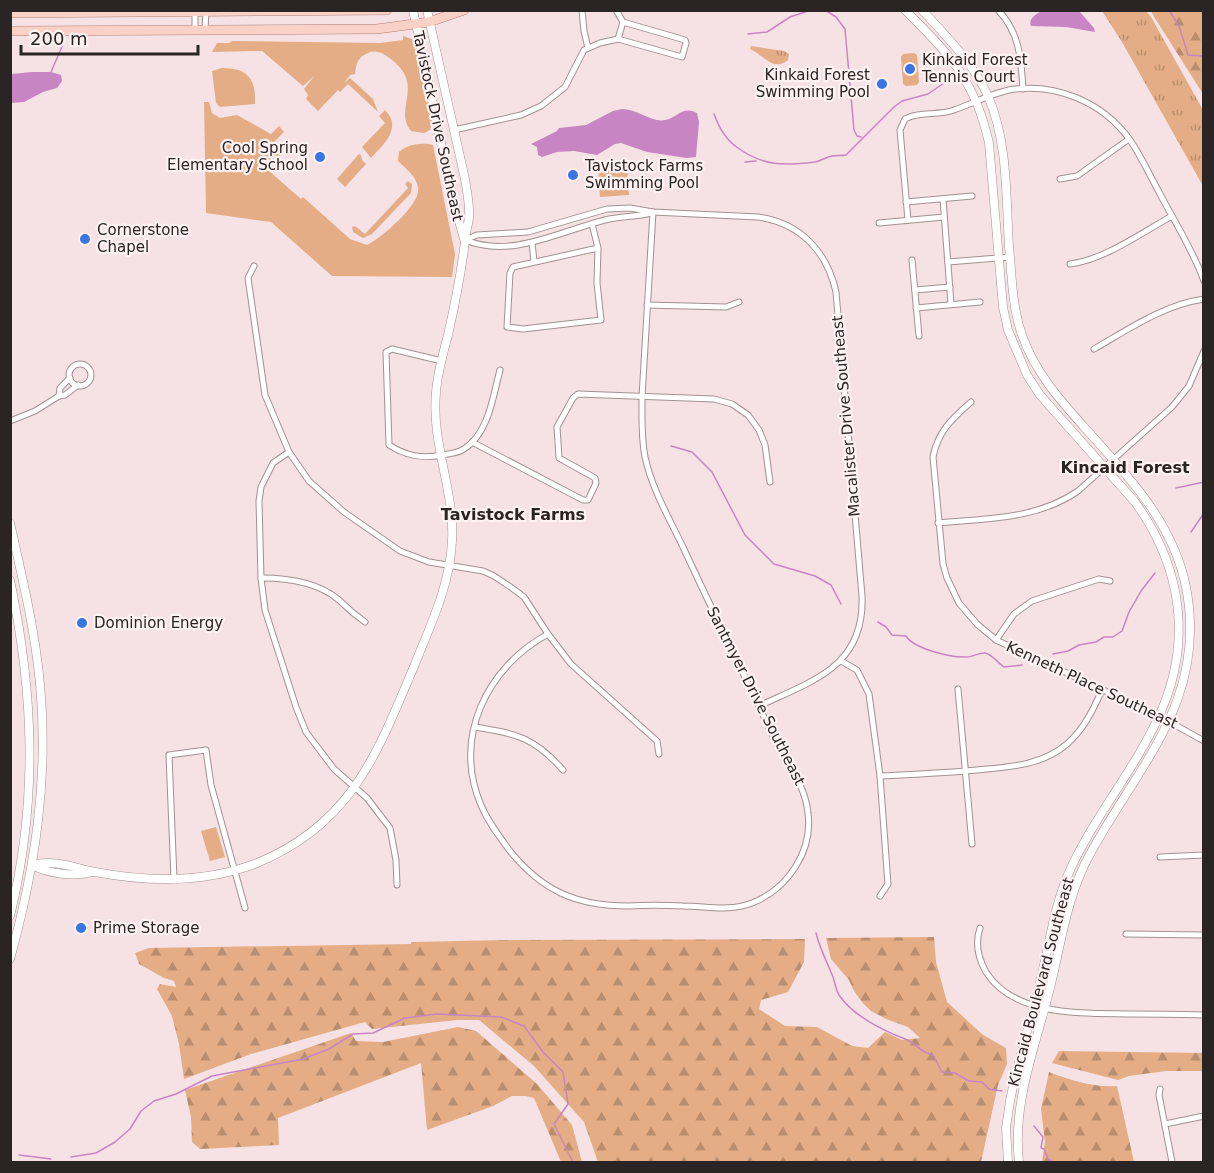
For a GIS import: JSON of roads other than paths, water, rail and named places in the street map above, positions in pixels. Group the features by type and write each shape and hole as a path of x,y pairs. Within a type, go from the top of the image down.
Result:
{"main road":[{"path":"10,13 387,10"},
{"path":"10,31 377,29 416,25 464,10"}],"street":[{"name":"Tavistock Drive Southeast","path":"413,10 453,200 465,240"},
{"name":"Tavistock Drive Southeast","path":"32,865 42,871 75,874 93,872 174,879 234,870 278,853 310,832 334,812 355,788 375,756 439,606 449,566 452,539 451,510 435,411 442,361 461,278 469,206 427,10"},
{"path":"582,10 588,48"},
{"path":"616,10 622,22 618,39"},
{"name":"Kincaid Boulevard Southeast","path":"905,10 956,63 968,82 985,122 989,143 1003,307 1008,330 1027,375 1040,395 1148,521 1169,564 1175,587 1179,633 1177,656 1172,680 1159,716 1074,861 1059,902 1010,1101 1006,1128 1008,1162"},
{"name":"Kincaid Boulevard Southeast","path":"922,10 970,64 988,97 997,124 1018,324 1032,359 1051,390 1143,494 1162,522 1174,547 1186,588 1190,620 1189,656 1182,689 1170,722 1089,854 1070,905 1020,1109 1017,1133 1020,1162"},
{"path":"998,10 1018,43 1023,89"},
{"path":"200,30 201,11"},
{"path":"200,30 201,11"},
{"path":"454,130 521,115 548,102 565,87 581,54 588,48 618,39 682,57 685,40 622,22"},
{"path":"908,220 900,130 902,122 908,117 949,112 1001,92 1023,89 1052,90 1084,101 1112,120 1129,139 1172,216 1198,266 1203,281"},
{"path":"1060,179 1077,176 1129,139"},
{"path":"906,202 972,196"},
{"path":"943,199 951,304"},
{"name":"Macalister Drive Southeast","path":"465,240 477,235 528,232 607,209 630,208 653,212 758,217 781,223 797,231 812,243 829,269 836,292 862,603 855,639 841,661 822,675 759,706"},
{"name":"Macalister Drive Southeast","path":"465,240 476,245 532,243 592,224 653,212"},
{"name":"Santmyer Drive Southeast","path":"548,634 523,650 496,678 482,704 472,744 472,764 481,804 489,821 532,875 568,897 598,905 729,908 752,903 781,886 792,874 800,860 808,833 809,814 803,789 776,743 652,479 642,441 642,398 653,212"},
{"path":"1070,264 1097,256 1172,216"},
{"path":"879,223 944,217"},
{"path":"592,224 598,248 597,283 601,320 523,328 507,327 511,269 515,265 598,248"},
{"path":"532,243 534,261"},
{"path":"948,262 1010,257"},
{"path":"912,260 919,336"},
{"path":"254,266 248,278 265,396 289,452 309,481 322,495 380,537 411,556 449,566 483,571 524,597 548,634 571,663 657,741 659,754"},
{"path":"915,290 950,287"},
{"path":"1094,349 1167,309 1203,299"},
{"path":"647,305 726,307 739,302"},
{"path":"916,308 980,302"},
{"path":"442,361 392,350 386,352 389,445 418,458 441,456 465,449 472,442 483,428 500,370"},
{"path":"938,523 1019,515 1044,510 1078,491 1172,407 1189,386 1202,362 1203,351"},
{"path":"10,421 35,411 59,396 65,395 78,385 86,384 90,380 91,373 88,367 83,364 75,365 70,370 70,378 60,388 59,396"},
{"path":"70,378 78,385"},
{"path":"472,442 583,500 588,500 596,483 595,478 559,458 557,427 573,398 578,394 714,399 740,409 754,423 763,439 770,482"},
{"name":"Kenneth Place Southeast","path":"971,402 944,428 935,448 933,466 943,564 953,591 972,620 996,640 1159,716 1203,741"},
{"path":"289,452 273,463 261,487 259,501 261,578 265,610 306,732 334,769 373,805 390,828 396,860 397,885"},
{"path":"10,523 34,639 41,693 41,782 38,824 26,898 10,959"},
{"path":"261,578 286,578 313,586 338,599 365,622"},
{"path":"996,640 1014,614 1032,601 1099,579 1110,581"},
{"path":"10,580 26,666 31,747 25,840 10,916"},
{"path":"841,661 857,670 869,694 880,776 888,884 880,896"},
{"path":"958,689 972,844"},
{"path":"880,776 1015,766 1050,756 1067,744 1084,726 1102,690"},
{"path":"475,727 523,738 544,751 563,770"},
{"path":"174,879 169,755 206,750 211,785 245,908"},
{"path":"1161,857 1203,855"},
{"path":"980,928 977,938 978,953 996,985 1013,997 1045,1008 1076,1013 1203,1015"},
{"path":"1126,934 1203,935"},
{"path":"1160,1089 1159,1095 1172,1162"},
{"path":"1165,1125 1203,1116"}],"waterway":[{"path":"748,34 767,32 790,17 811,10"},
{"path":"825,10 836,17 845,29 854,130 857,136 861,137"},
{"path":"1169,10 1179,26 1188,55 1204,56"},
{"path":"51,72 64,42"},
{"path":"714,114 726,137 747,154 774,163 815,162 832,156 846,155 902,101 928,94 950,79"},
{"path":"745,162 756,161"},
{"path":"671,446 692,452 712,472 745,535 774,564 815,576 831,585 841,604"},
{"path":"1176,488 1204,482"},
{"path":"1191,532 1204,513"},
{"path":"1053,654 1096,642 1104,637 1113,637 1122,631 1129,612 1155,573"},
{"path":"878,622 892,635 906,636 910,641 934,652 960,657 985,653 1004,667 1022,665"},
{"path":"816,933 838,993 845,1003 860,1016 933,1055 942,1072 955,1073 969,1081 982,1082 989,1089 1002,1091"},
{"path":"71,1157 96,1153 115,1142 130,1129 141,1111 154,1101 176,1094 212,1076 303,1059 329,1049 353,1034 373,1033 405,1018 437,1014 501,1017 524,1026 543,1052 563,1072 568,1104 554,1124 573,1162"},
{"path":"1034,1126 1043,1137 1041,1148 1044,1149 1048,1159 1053,1162"},
{"path":"19,1155 51,1159"}],"place":[{"name":"Kinkaid Forest Tennis Court","path":"910,69"},
{"name":"Kinkaid Forest Swimming Pool","path":"882,84"},
{"name":"Cool Spring Elementary School","path":"320,157"},
{"name":"Tavistock Farms Swimming Pool","path":"573,175"},
{"name":"Cornerstone Chapel","path":"85,239"},
{"name":"Dominion Energy","path":"82,623"},
{"name":"Prime Storage","path":"81,928"}],"district":[{"name":"Kincaid Forest","path":"1125,467"},
{"name":"Tavistock Farms","path":"513,514"}]}
